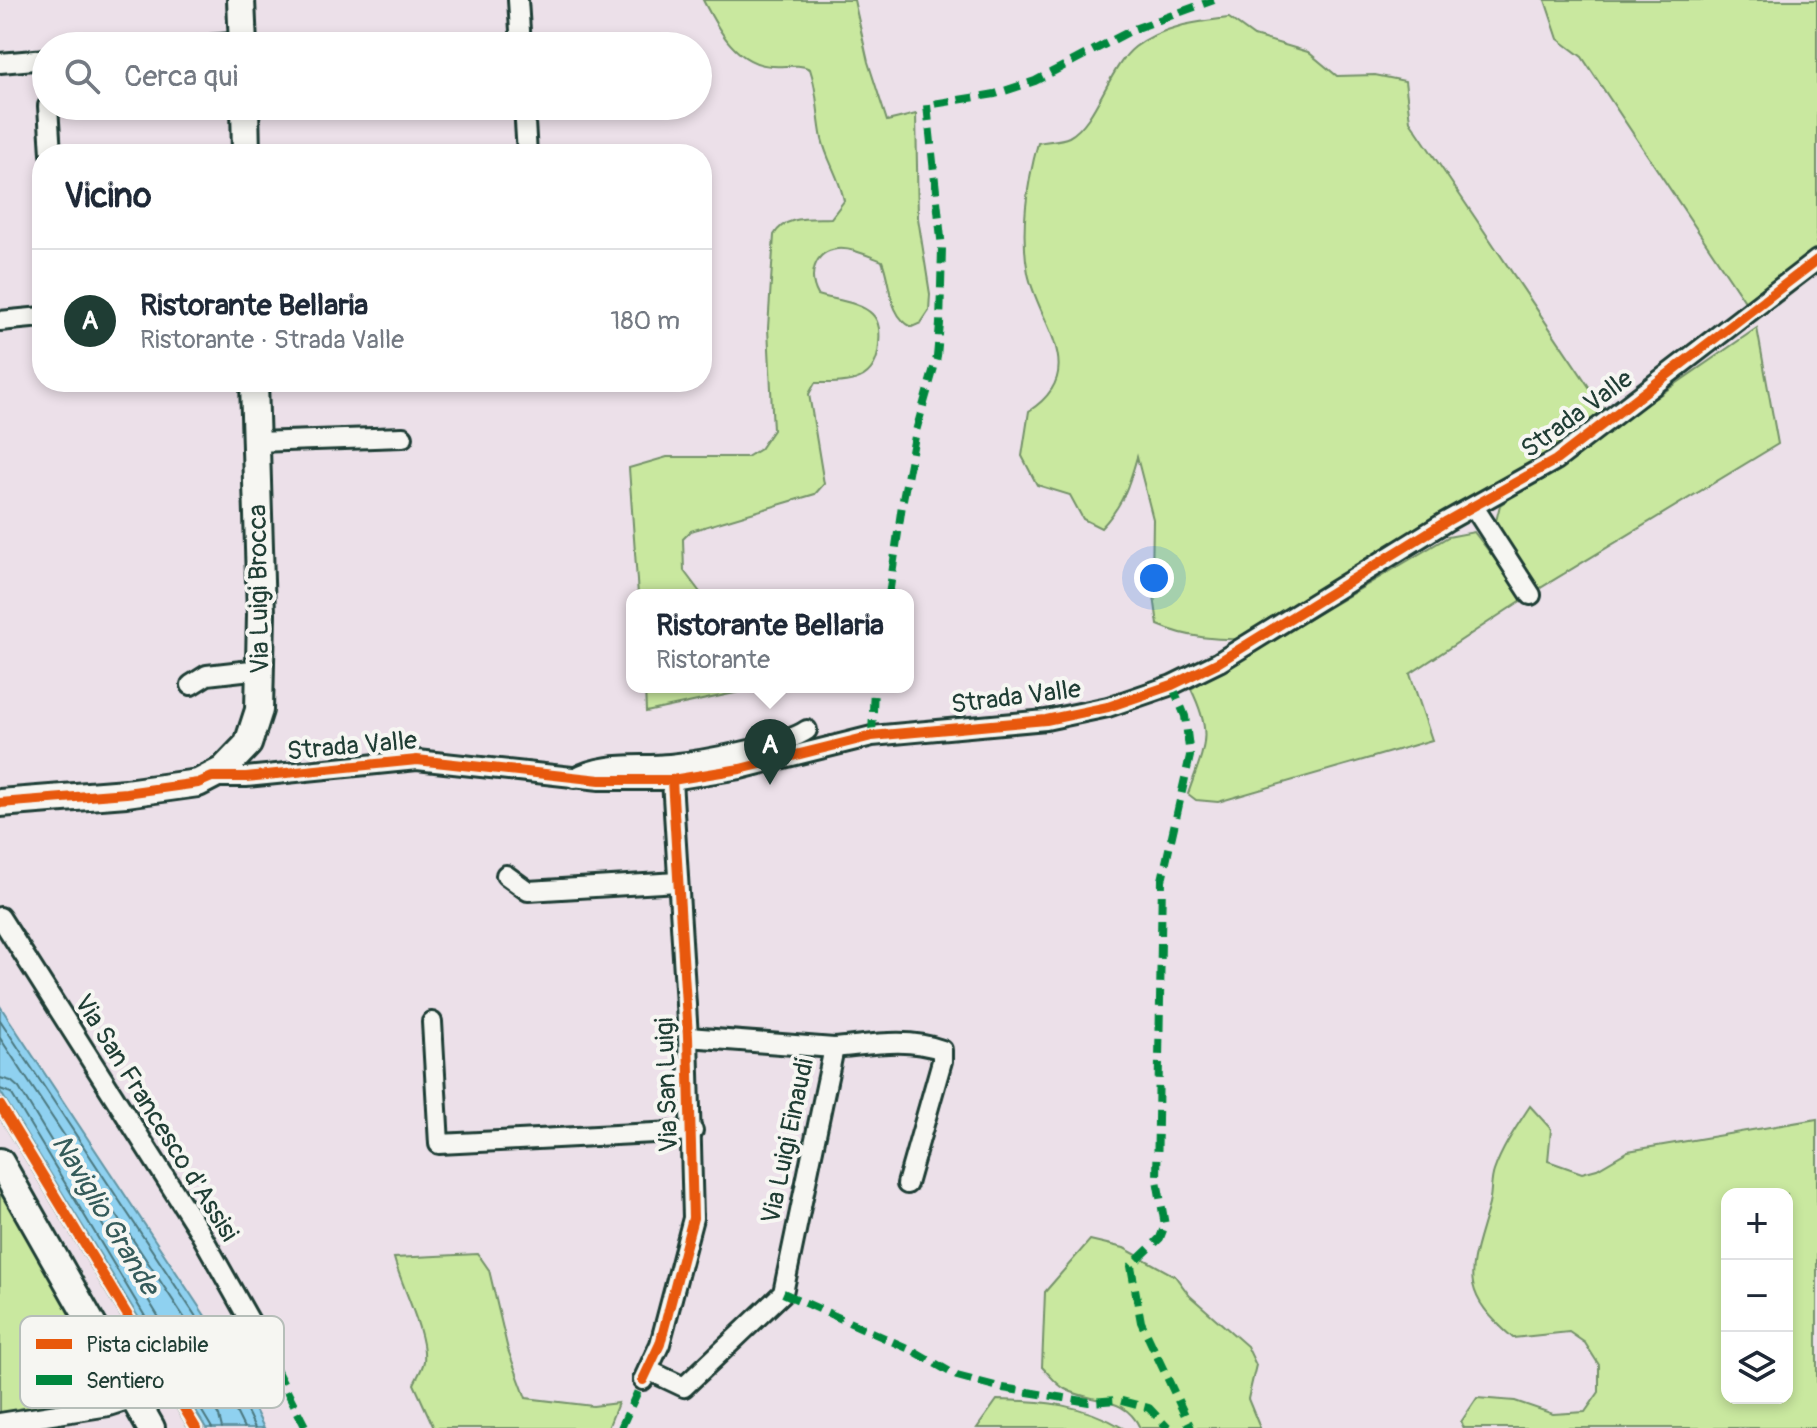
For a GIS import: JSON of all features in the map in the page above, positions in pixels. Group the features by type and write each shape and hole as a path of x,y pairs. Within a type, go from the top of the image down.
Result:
{"street":[{"path":"241,0 242,32"},
{"path":"518,0 520,32"},
{"path":"0,63 32,60"},
{"path":"49,120 50,144"},
{"path":"245,120 246,144"},
{"path":"525,120 526,144"},
{"name":"Strada Valle","path":"0,803 126,793 198,783 212,777 246,777 417,760 465,762 574,778 630,782 672,780 740,769 872,736 1056,719 1119,703 1172,685 1219,662 1565,453 1817,260"},
{"path":"0,321 32,318"},
{"name":"Via Luigi Brocca","path":"212,777 240,753 253,732 259,710 254,392"},
{"path":"256,442 403,437"},
{"path":"1474,507 1531,595"},
{"path":"191,685 207,675 260,669"},
{"path":"574,778 594,767 671,764 779,741 807,730"},
{"name":"Via San Luigi","path":"645,1375 660,1344 693,1218 693,1131 672,780"},
{"path":"506,875 528,891 678,882"},
{"name":"Via San Francesco d'Assisi","path":"0,917 198,1229 247,1316"},
{"path":"432,1022 439,1144 693,1131"},
{"name":"Via Luigi Einaudi","path":"645,1375 684,1387 783,1293 834,1048 688,1037"},
{"path":"834,1048 900,1042 923,1043 942,1050 942,1061 907,1184"},
{"path":"0,1162 87,1316"},
{"path":"0,1423 96,1408"},
{"path":"140,1408 151,1428"}],"lane":[{"path":"0,1105 128,1316"},
{"path":"184,1408 196,1428"}],"green space":[{"path":"703,0 854,0 868,62 887,121 916,114 918,218 930,294 929,311 921,323 912,327 904,322 894,307 882,261 842,249 822,255 813,273 818,295 867,310 879,328 877,357 867,374 839,383 815,383 809,394 824,484 815,494 691,531 683,539 684,571 698,589 638,589 629,468 667,457 747,457 760,449 773,430 768,328 774,235 791,221 831,218 844,201 822,139 810,69 760,64 749,59 730,44"},
{"path":"1545,0 1817,0 1817,251 1813,256 1748,306 1582,57 1558,39"},
{"path":"1229,18 1254,36 1308,52 1337,76 1375,75 1405,81 1410,121 1608,415 1556,453 1249,639 1202,637 1158,625 1152,581 1153,519 1137,457 1124,494 1101,528 1083,519 1070,495 1037,485 1022,456 1029,411 1047,396 1056,380 1059,363 1056,346 1033,292 1026,258 1026,208 1038,143 1066,138 1079,130 1117,68 1145,40 1180,26"},
{"path":"1757,328 1778,444 1537,590 1496,521 1500,505"},
{"path":"1474,532 1525,598 1410,674 1432,740 1218,802 1196,800 1188,794 1204,742 1202,719 1191,689 1448,537"},
{"path":"645,693 735,693 646,712"},
{"path":"1530,1106 1551,1129 1548,1161 1582,1173 1597,1169 1628,1151 1817,1119 1817,1428 1464,1428 1461,1422 1477,1398 1515,1401 1553,1414 1585,1412 1599,1392 1599,1365 1585,1343 1569,1332 1513,1338 1495,1321 1475,1292 1472,1279 1476,1248 1489,1203 1493,1175 1505,1146"},
{"path":"0,1185 73,1316 20,1316 20,1408 43,1408 0,1415"},
{"path":"1090,1240 1124,1248 1175,1276 1190,1296 1247,1346 1256,1365 1248,1399 1260,1428 1140,1428 1126,1410 1065,1389 1042,1367 1045,1292"},
{"path":"478,1254 489,1270 508,1350 526,1398 593,1406 618,1403 608,1428 434,1428 414,1384 423,1364 422,1337 394,1258"},
{"path":"997,1400 1062,1405 1093,1414 1123,1428 977,1428"}],"water":[{"name":"Naviglio Grande","path":"0,1006 205,1316 138,1316 0,1091"},
{"path":"194,1408 254,1408 264,1428 206,1428"}],"marked path":[{"path":"890,589 902,505 916,431 937,357 940,324 942,248 927,105 995,94 1035,81 1134,29 1214,0"},
{"path":"1172,685 1185,716 1190,756 1162,880 1157,1180 1165,1225 1160,1238 1131,1266 1141,1322 1191,1428"},
{"path":"872,736 874,693"},
{"path":"783,1293 914,1351 957,1376 1003,1388 1089,1402 1118,1400 1149,1408 1168,1428"},
{"path":"621,1428 643,1380"},
{"path":"284,1385 306,1428"}],"cycle path":[{"path":"0,803 126,793 198,783 212,777 246,777 417,760 600,780 672,780 740,769 872,736 1046,720 1108,707 1172,685 1219,662 1447,521 1556,460 1817,260"},
{"path":"643,1380 660,1344 693,1218 688,1037 672,780"},
{"path":"0,1105 128,1316"},
{"path":"184,1408 196,1428"}],"place":[{"name":"Ristorante Bellaria","path":"770,785"}]}
